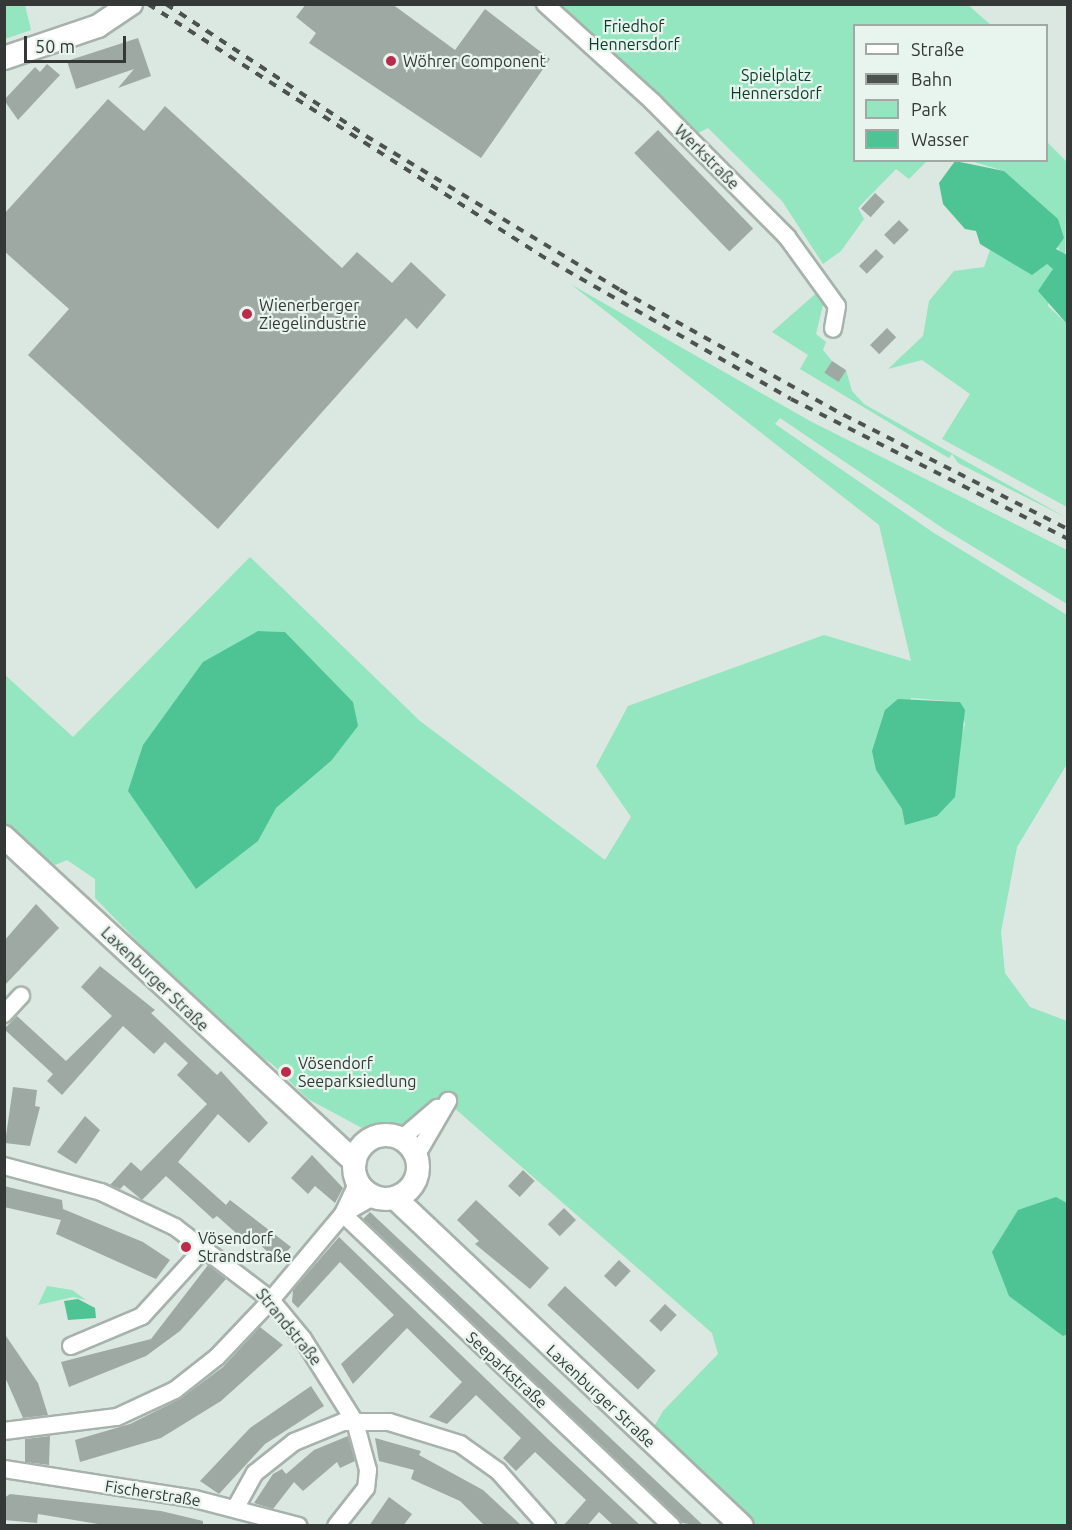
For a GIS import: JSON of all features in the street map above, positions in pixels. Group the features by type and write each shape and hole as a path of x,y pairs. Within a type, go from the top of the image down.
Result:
{"main road":[{"path":"4,58 98,26 131,4"},
{"name":"Laxenburger Straße","path":"4,837 309,1118 370,1185 464,1263 742,1526"},
{"name":"Laxenburger Straße","path":"309,1118 357,1139 401,1139"},
{"path":"371,1139 370,1185 415,1180 416,1156 401,1139"},
{"name":"Laxenburger Straße","path":"415,1180 416,1193 464,1263"}],"street":[{"name":"Werkstraße","path":"545,4 653,102 787,237 837,306 833,329"},
{"path":"4,1014 21,996"},
{"path":"401,1139 448,1101 416,1156"},
{"name":"Strandstraße","path":"4,1166 101,1192 206,1246 270,1300 303,1339 355,1422"},
{"path":"4,1431 70,1427 145,1407 217,1357 370,1185"},
{"name":"Seeparkstraße","path":"343,1214 672,1526"},
{"path":"71,1346 142,1316 206,1246"},
{"path":"236,1507 255,1473 294,1442 355,1422 389,1422 460,1444 498,1471 547,1526"},
{"path":"336,1526 366,1488 368,1470 355,1422"},
{"name":"Fischerstraße","path":"4,1469 236,1507 299,1526"}],"green space":[{"path":"5,4 25,5 31,30 5,39"},
{"name":"Spielplatz Hennersdorf","path":"555,5 968,5 990,24 853,24 853,162 926,162 909,179 896,169 858,208 864,219 841,251 823,264 782,201 708,128 698,133"},
{"path":"1048,143 1067,162 1065,258 1004,171 974,162 1048,162"},
{"path":"990,250 1032,274 1047,264 1053,269 1048,306 1067,324 1067,507 942,439 970,394 922,360 888,369 923,336 929,301 954,271 984,267"},
{"path":"572,285 810,421 1067,550 1067,604 944,529 780,418 775,424 934,533 1067,615 1067,764 1017,847 1001,932 1005,973 1030,1007 1067,1021 1067,1203 1055,1197 1063,1336 1067,1334 1067,1525 753,1525 651,1432 663,1411 718,1354 712,1333 444,1099 403,1125 362,1128 308,1099 271,1063 234,1041 95,898 95,879 67,860 55,865 5,826 4,674 73,737 250,557 420,721 605,860 631,817 596,766 628,706 824,635 911,661 879,525","holes":["259,631 285,632 353,702 331,761 276,808","911,698 960,702 965,724 937,816 920,819 902,809 893,795"]},
{"path":"821,289 824,301 816,334 826,342 823,350 832,361 825,373 839,381 846,370 852,391 864,404 1067,518 958,463 952,454 949,458 800,369 808,355 772,332"},
{"path":"47,1286 72,1290 86,1300 73,1297 38,1305"}],"water":[{"path":"954,162 1004,171 1058,219 1064,238 1056,249 1067,255 1067,324 1038,291 1053,269 1047,264 1032,275 980,244 976,231 965,229 943,204 939,183"},
{"path":"258,631 285,632 353,702 358,726 331,761 276,808 258,841 196,889 128,791 143,745 203,662"},
{"path":"898,699 960,702 965,710 955,797 937,816 905,825 902,809 876,770 872,751 885,710"},
{"path":"1056,1197 1067,1203 1068,1334 1063,1336 1009,1296 992,1252 1018,1210"},
{"path":"78,1299 95,1308 96,1318 68,1320 64,1301"}],"building":[{"path":"306,4 392,4 455,50 485,9 550,59 481,158 309,43 316,33 296,17"},
{"path":"138,38 151,76 118,88 134,69 76,89 67,61"},
{"path":"47,64 60,75 18,120 4,100 35,67 40,72"},
{"name":"Wienerberger Ziegelindustrie","path":"108,99 144,131 165,106 342,268 357,252 392,283 411,262 446,295 417,329 406,318 218,529 28,355 69,309 4,251 4,214"},
{"path":"658,130 753,229 729,251 634,153"},
{"path":"875,193 885,202 871,217 861,209"},
{"path":"899,220 909,230 894,245 884,235"},
{"path":"876,249 884,257 867,274 859,266"},
{"path":"887,328 896,337 879,354 870,345"},
{"path":"832,361 846,370 839,382 824,373"},
{"path":"36,904 59,928 4,986 4,941"},
{"path":"100,966 155,1010 151,1013 217,1075 221,1071 268,1123 249,1143 218,1114 178,1162 226,1205 230,1200 291,1247 278,1261 249,1235 244,1240 217,1216 213,1219 166,1176 142,1200 124,1185 120,1189 110,1185 131,1162 141,1171 207,1104 177,1075 188,1063 165,1042 154,1054 123,1026 62,1095 47,1081 53,1074 4,1029 17,1016 66,1061 112,1016 81,987"},
{"path":"13,1087 37,1090 35,1106 40,1107 30,1146 5,1143"},
{"path":"85,1116 100,1130 76,1164 57,1152"},
{"path":"312,1155 343,1188 335,1203 315,1186 308,1194 291,1178"},
{"path":"523,1170 535,1181 520,1197 508,1186"},
{"path":"4,1186 62,1200 63,1209 143,1242 170,1260 156,1279 56,1234 61,1220 4,1207"},
{"path":"476,1200 549,1268 530,1289 475,1244 479,1241 457,1220"},
{"path":"564,1208 576,1220 560,1236 548,1224"},
{"path":"370,1212 704,1526 682,1523 363,1219"},
{"path":"339,1237 641,1526 614,1526 599,1512 587,1526 563,1526 586,1500 535,1452 516,1471 503,1458 521,1438 476,1395 447,1424 429,1417 462,1382 407,1328 353,1384 341,1364 394,1315 340,1262 298,1308 292,1302 293,1290"},
{"path":"619,1260 631,1271 616,1287 604,1276"},
{"path":"208,1265 226,1279 180,1331 146,1356 69,1387 61,1362 151,1339"},
{"path":"565,1286 656,1371 638,1390 547,1305"},
{"path":"665,1304 677,1315 661,1332 649,1321"},
{"path":"260,1327 283,1345 221,1401 161,1438 80,1462 75,1440 130,1424 180,1399 223,1367"},
{"path":"4,1333 38,1383 48,1415 23,1418 4,1375"},
{"path":"311,1386 324,1406 265,1444 219,1494 200,1481 250,1428"},
{"path":"50,1436 49,1465 25,1462 25,1439"},
{"path":"348,1436 355,1461 340,1468 337,1462 303,1491 294,1482 273,1509 254,1503 273,1474 282,1469 286,1474 314,1450"},
{"path":"375,1438 421,1451 419,1455 483,1490 522,1526 485,1526 460,1501 411,1479 414,1470 379,1461"},
{"path":"10,1494 161,1511 203,1521 203,1526 110,1526 38,1514 37,1523 4,1520 4,1498"},
{"path":"389,1497 412,1514 403,1526 369,1526"}],"railway":[{"path":"148,4 552,262 791,399 1068,539"},
{"path":"166,4 366,136 620,290 844,415 1068,529"}],"place":[{"name":"Wöhrer Component","path":"391,61"},
{"name":"Wienerberger Ziegelindustrie","path":"247,314"},
{"name":"Vösendorf Seeparksiedlung","path":"286,1072"},
{"name":"Vösendorf Strandstraße","path":"186,1247"}],"park label":[{"name":"Friedhof Hennersdorf","path":"634,35"}]}
